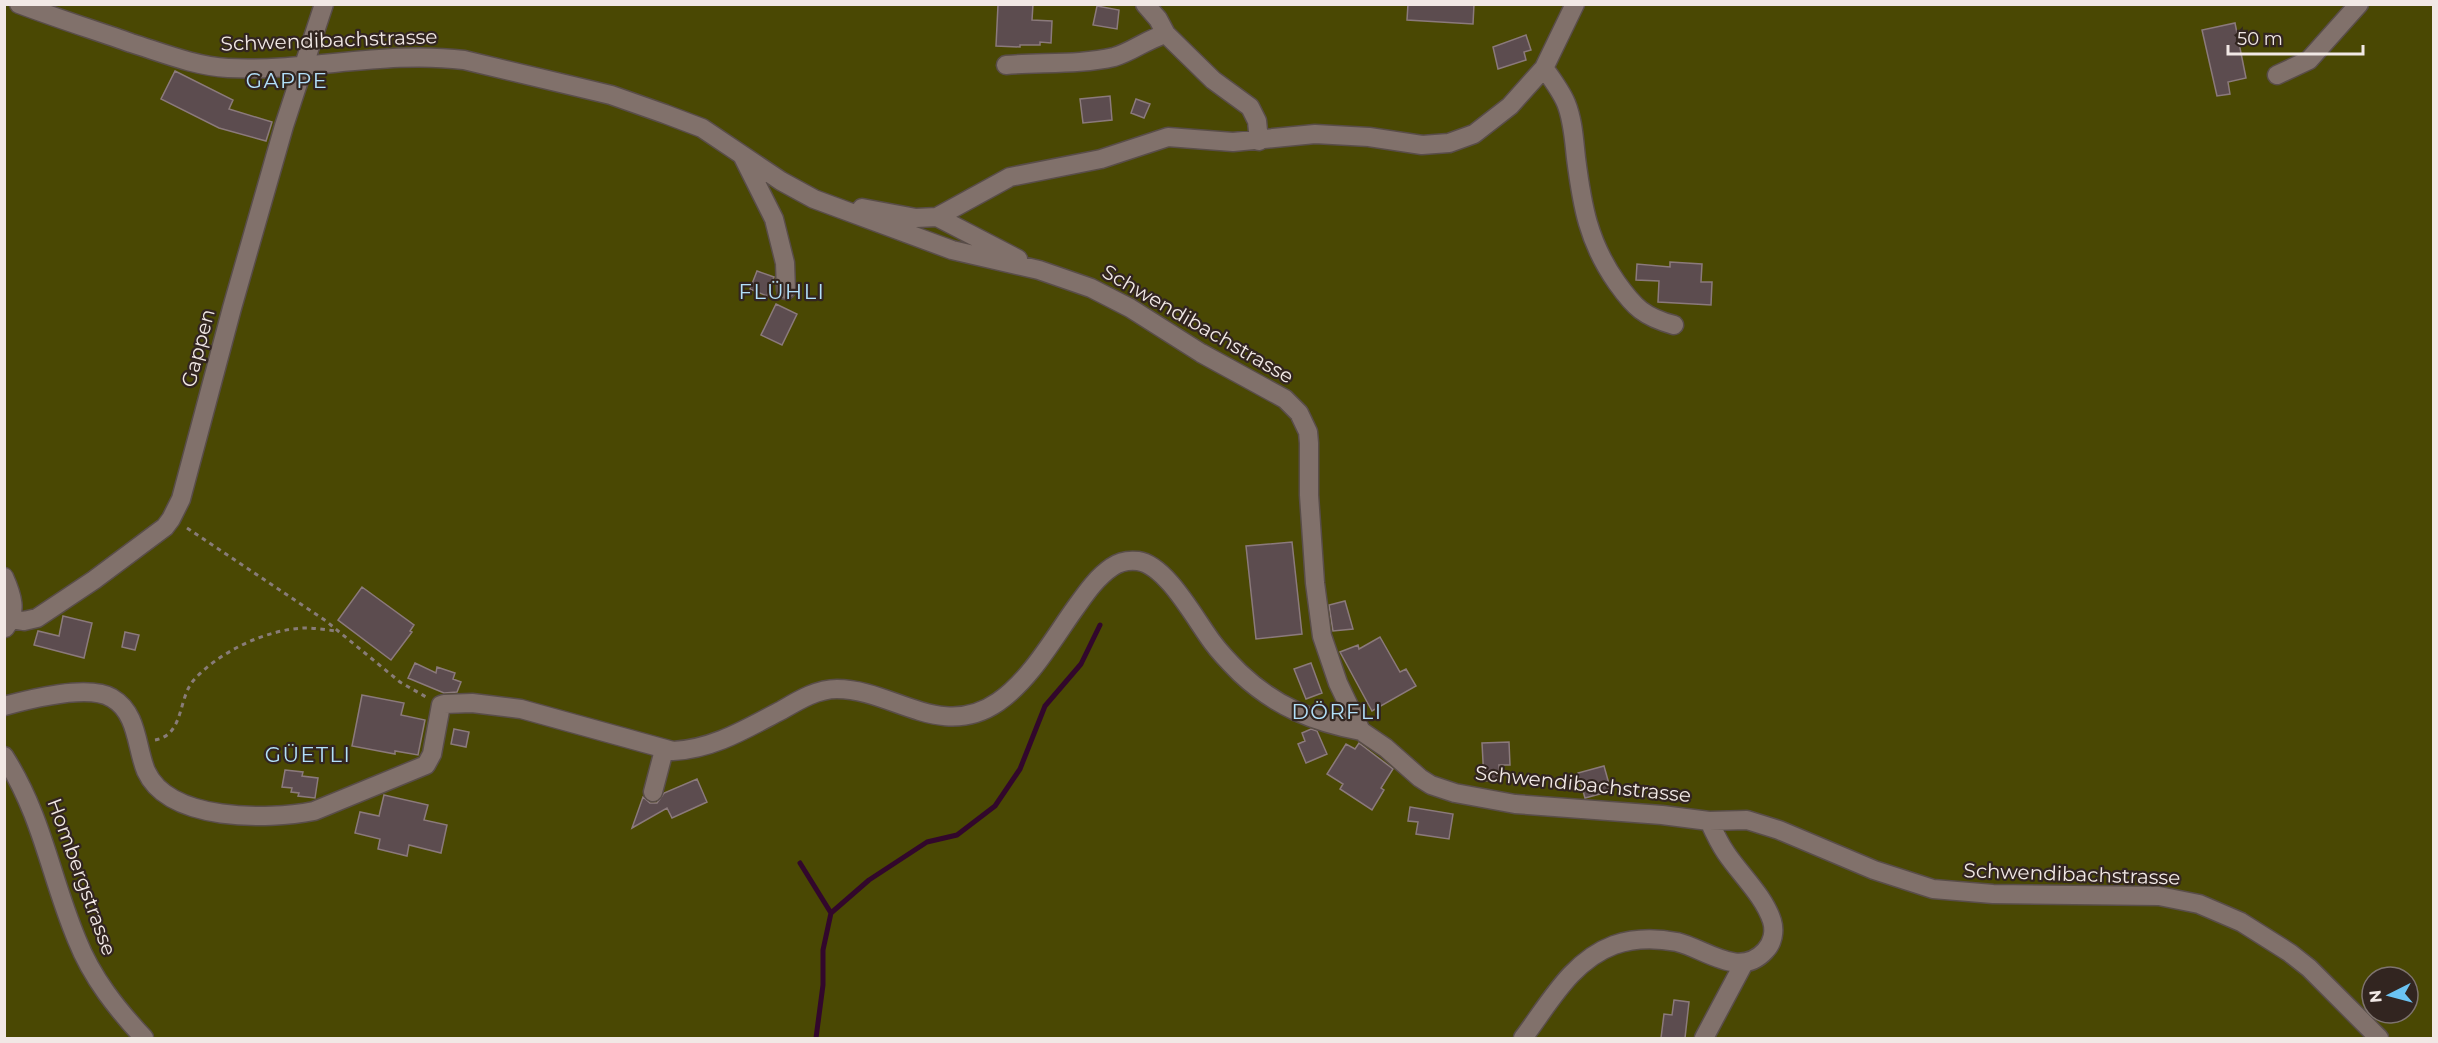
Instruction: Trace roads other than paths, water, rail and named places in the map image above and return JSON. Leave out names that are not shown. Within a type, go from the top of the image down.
[{"type":"street","name":"Schwendibachstrasse","points":[[19,4],[194,63],[226,68],[306,65],[405,57],[464,60],[611,95],[702,128],[799,192],[833,206],[952,250],[1039,270],[1077,282],[1120,302],[1201,353],[1286,399],[1299,412],[1308,432],[1310,526],[1322,636],[1338,683],[1361,731],[1386,748],[1420,778],[1444,790],[1515,804],[1662,814],[1709,821],[1738,819],[1761,823],[1874,870],[1933,889],[1993,894],[2159,896],[2199,904],[2241,922],[2289,953],[2309,968],[2379,1038]]},
{"type":"street","name":"Gappen","points":[[8,624],[30,620],[54,608],[157,534],[171,519],[181,499],[284,126],[306,65],[324,4]]},
{"type":"street","points":[[1145,4],[1158,19],[1166,34],[1213,80],[1250,107],[1257,121],[1259,141]]},
{"type":"street","points":[[833,206],[860,208],[916,218],[937,217],[1010,177],[1101,159],[1158,139],[1177,136],[1211,141],[1259,141],[1315,134],[1369,137],[1422,145],[1461,140],[1487,125],[1510,106],[1544,68],[1575,4]]},
{"type":"street","points":[[2277,75],[2309,60],[2359,4]]},
{"type":"street","points":[[1006,65],[1118,56],[1155,37],[1166,34]]},
{"type":"street","points":[[1544,68],[1562,96],[1569,113],[1584,208],[1594,245],[1610,273],[1642,313],[1674,325]]},
{"type":"street","points":[[742,155],[774,219],[785,263],[786,290]]},
{"type":"street","points":[[937,217],[1039,270]]},
{"type":"street","points":[[4,706],[55,696],[105,694],[113,698],[124,710],[138,739],[146,770],[151,779],[176,801],[207,810],[282,816],[314,811],[422,768],[432,754],[441,705],[472,703],[520,710],[664,750],[681,751],[707,746],[735,735],[808,696],[826,690],[837,689],[861,693],[934,715],[963,715],[982,710],[998,701],[1029,672],[1089,588],[1102,575],[1120,563],[1137,561],[1154,567],[1162,574],[1214,645],[1242,675],[1260,690],[1295,712],[1311,719],[1361,731]]},
{"type":"street","points":[[4,577],[13,598],[8,624]]},
{"type":"street","points":[[652,792],[664,750]]},
{"type":"street","name":"Hombergstrasse","points":[[4,756],[24,789],[35,813],[69,918],[88,963],[105,992],[144,1038]]},
{"type":"street","points":[[1524,1038],[1563,983],[1588,960],[1615,945],[1643,939],[1669,941],[1687,945],[1727,962],[1744,963],[1752,961],[1767,950],[1773,937],[1771,920],[1761,901],[1725,852],[1709,821]]},
{"type":"street","points":[[1704,1038],[1744,963]]},
{"type":"waterway","points":[[816,1038],[823,985],[823,950],[831,913],[869,880],[927,842],[957,835],[995,806],[1020,769],[1045,706],[1081,664],[1100,625]]},
{"type":"waterway","points":[[800,863],[831,913]]},
{"type":"district","name":"GAPPE","points":[[287,81]]},
{"type":"district","name":"FLÜHLI","points":[[782,292]]},
{"type":"district","name":"DÖRFLI","points":[[1337,712]]},
{"type":"district","name":"GÜETLI","points":[[308,755]]}]
